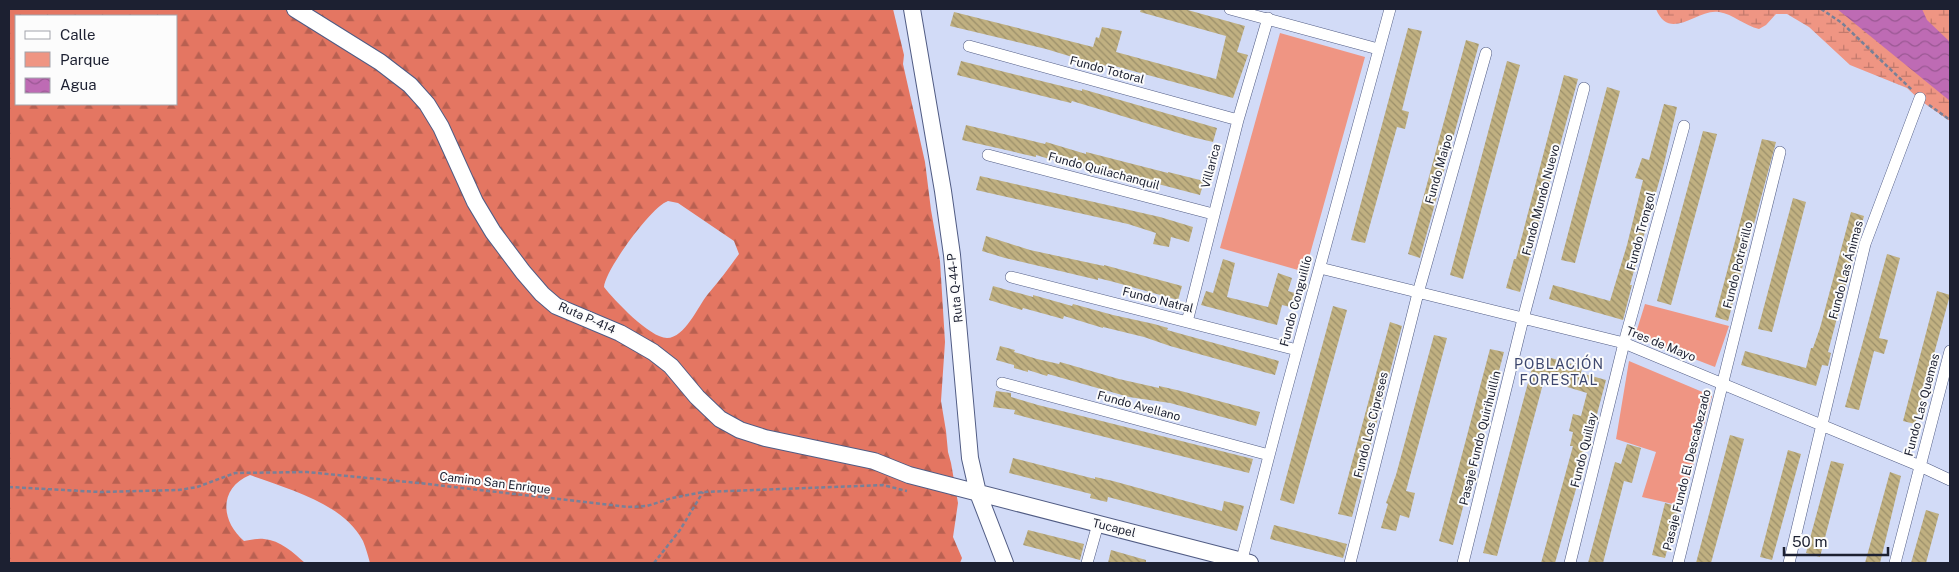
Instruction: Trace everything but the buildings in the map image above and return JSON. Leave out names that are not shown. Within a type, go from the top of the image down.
[{"type":"street","name":"Ruta P-414","points":[[294,9],[380,62],[410,85],[427,104],[440,127],[475,202],[493,232],[542,294],[556,306],[620,333],[653,352],[671,366],[697,397],[720,419],[740,430],[766,438],[874,460],[909,475],[978,493]]},
{"type":"street","name":"Ruta Q-44-P","points":[[912,9],[949,237],[970,458],[978,493],[1004,563]]},
{"type":"street","points":[[1230,9],[1378,49]]},
{"type":"street","name":"Fundo Conguillío","points":[[1244,563],[1269,455],[1390,9]]},
{"type":"street","name":"Villarica","points":[[1186,322],[1238,120],[1268,18]]},
{"type":"street","name":"Fundo Totoral","points":[[969,46],[1238,120]]},
{"type":"street","name":"Fundo Maipo","points":[[1418,293],[1486,53]]},
{"type":"street","name":"Fundo Mundo Nuevo","points":[[1523,319],[1584,88]]},
{"type":"street","name":"Fundo Las Ánimas","points":[[1789,563],[1820,425],[1865,244],[1920,98]]},
{"type":"street","name":"Fundo Trongol","points":[[1624,343],[1684,126]]},
{"type":"street","name":"Fundo Potrerillo","points":[[1722,384],[1780,152]]},
{"type":"street","name":"Fundo Quilachanquil","points":[[988,155],[1213,214]]},
{"type":"street","name":"Tres de Mayo","points":[[1320,268],[1624,343],[1950,480]]},
{"type":"street","name":"Fundo Natral","points":[[1011,278],[1297,350]]},
{"type":"street","name":"Fundo Los Cipreses","points":[[1350,563],[1418,293]]},
{"type":"street","name":"Pasaje Fundo Quirihuillín","points":[[1463,563],[1523,319]]},
{"type":"street","name":"Fundo Quillay","points":[[1570,563],[1624,343]]},
{"type":"street","name":"Fundo Las Quemas","points":[[1895,563],[1950,351]]},
{"type":"street","name":"Fundo Avellano","points":[[1002,383],[1269,455]]},
{"type":"street","name":"Pasaje Fundo El Descabezado","points":[[1678,563],[1722,384]]},
{"type":"street","name":"Tucapel","points":[[978,493],[1244,563]]},
{"type":"street","points":[[1087,563],[1098,524]]},
{"type":"path","points":[[1821,9],[1842,22],[1920,98],[1950,120]]},
{"type":"path","name":"Camino San Enrique","points":[[9,486],[100,492],[179,490],[197,487],[234,473],[306,472],[396,480],[628,507],[647,506],[672,498],[703,492],[883,484],[904,491],[914,491]]},
{"type":"path","points":[[654,563],[680,530],[703,492]]},
{"type":"green space","points":[[9,9],[893,9],[925,162],[940,261],[945,342],[941,401],[958,503],[953,537],[962,558],[960,563],[370,563],[363,541],[354,528],[328,507],[297,492],[250,475],[240,481],[228,496],[226,505],[230,524],[236,533],[244,541],[262,539],[276,542],[305,563],[9,563]],"holes":[[[668,201],[678,203],[734,241],[739,254],[680,333],[674,337],[667,338],[651,332],[642,325],[604,287],[606,279],[620,254],[651,214]]]},
{"type":"green space","points":[[1656,9],[1950,9],[1950,121],[1921,101],[1907,88],[1850,65],[1809,27],[1787,14],[1776,14],[1766,25],[1759,29],[1719,12],[1711,12],[1676,24],[1669,23],[1662,19]]},
{"type":"green space","points":[[1280,33],[1365,57],[1305,272],[1220,248]]},
{"type":"green space","points":[[1645,304],[1729,326],[1715,367],[1635,336]]},
{"type":"green space","points":[[1629,361],[1712,396],[1682,506],[1642,497],[1656,452],[1616,439]]},
{"type":"water","points":[[1837,9],[1922,9],[1927,20],[1950,42],[1950,101]]},
{"type":"district","name":"POBLACIÓN FORESTAL","points":[[1559,372]]}]
